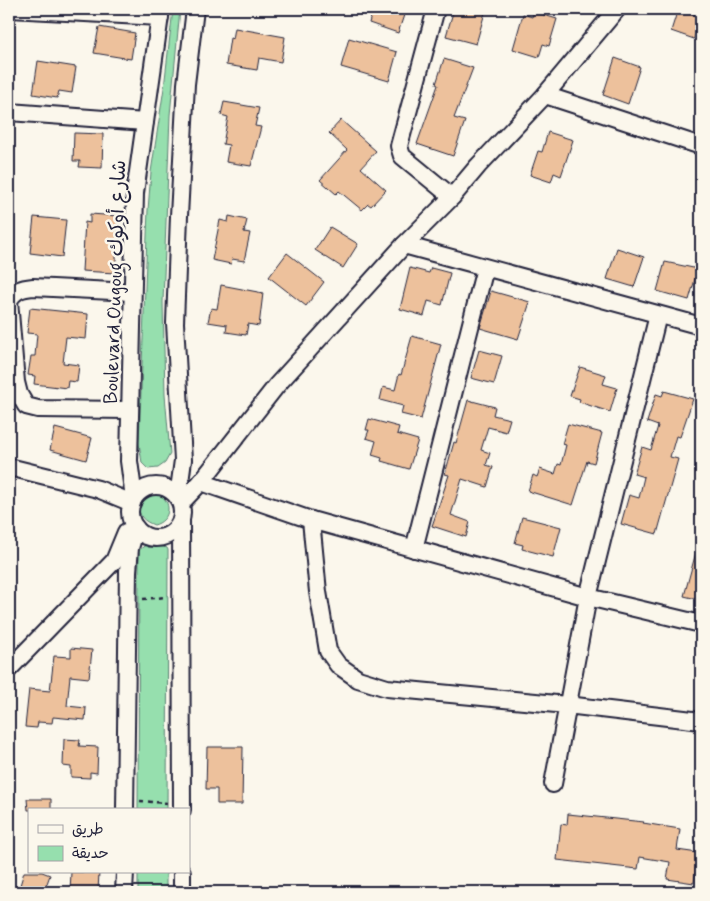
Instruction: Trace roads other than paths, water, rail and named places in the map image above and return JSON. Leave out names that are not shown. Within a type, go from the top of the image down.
[{"type":"street","points":[[10,9],[160,13]]},
{"type":"street","points":[[182,808],[182,512],[179,500],[183,460],[175,323],[186,84],[195,9]]},
{"type":"street","points":[[436,9],[399,146],[402,156],[452,197]]},
{"type":"street","points":[[179,500],[201,482],[278,385],[404,245],[452,197],[478,166],[545,95],[617,9]]},
{"type":"street","name":"Boulevard Ougoug شارع أوكوك","points":[[132,805],[128,571],[133,512],[129,461],[135,193],[160,13]]},
{"type":"street","points":[[545,95],[701,146]]},
{"type":"street","points":[[9,112],[145,122]]},
{"type":"street","points":[[404,245],[701,326]]},
{"type":"street","points":[[414,549],[485,268]]},
{"type":"street","points":[[130,410],[38,408],[26,406],[19,394],[16,382],[9,301],[12,295],[19,290],[33,286],[132,292]]},
{"type":"street","points":[[553,784],[588,597],[658,315]]},
{"type":"street","points":[[9,467],[98,489],[133,512],[147,536],[160,537],[173,532],[181,520]]},
{"type":"street","points":[[201,482],[311,520],[588,597],[701,624]]},
{"type":"street","points":[[9,669],[114,561],[144,489],[156,486],[168,489],[179,500]]},
{"type":"street","points":[[311,520],[318,592],[328,651],[338,666],[358,679],[387,688],[568,705],[701,721]]},
{"type":"street","points":[[124,892],[125,874]]},
{"type":"street","points":[[182,874],[182,892]]}]
